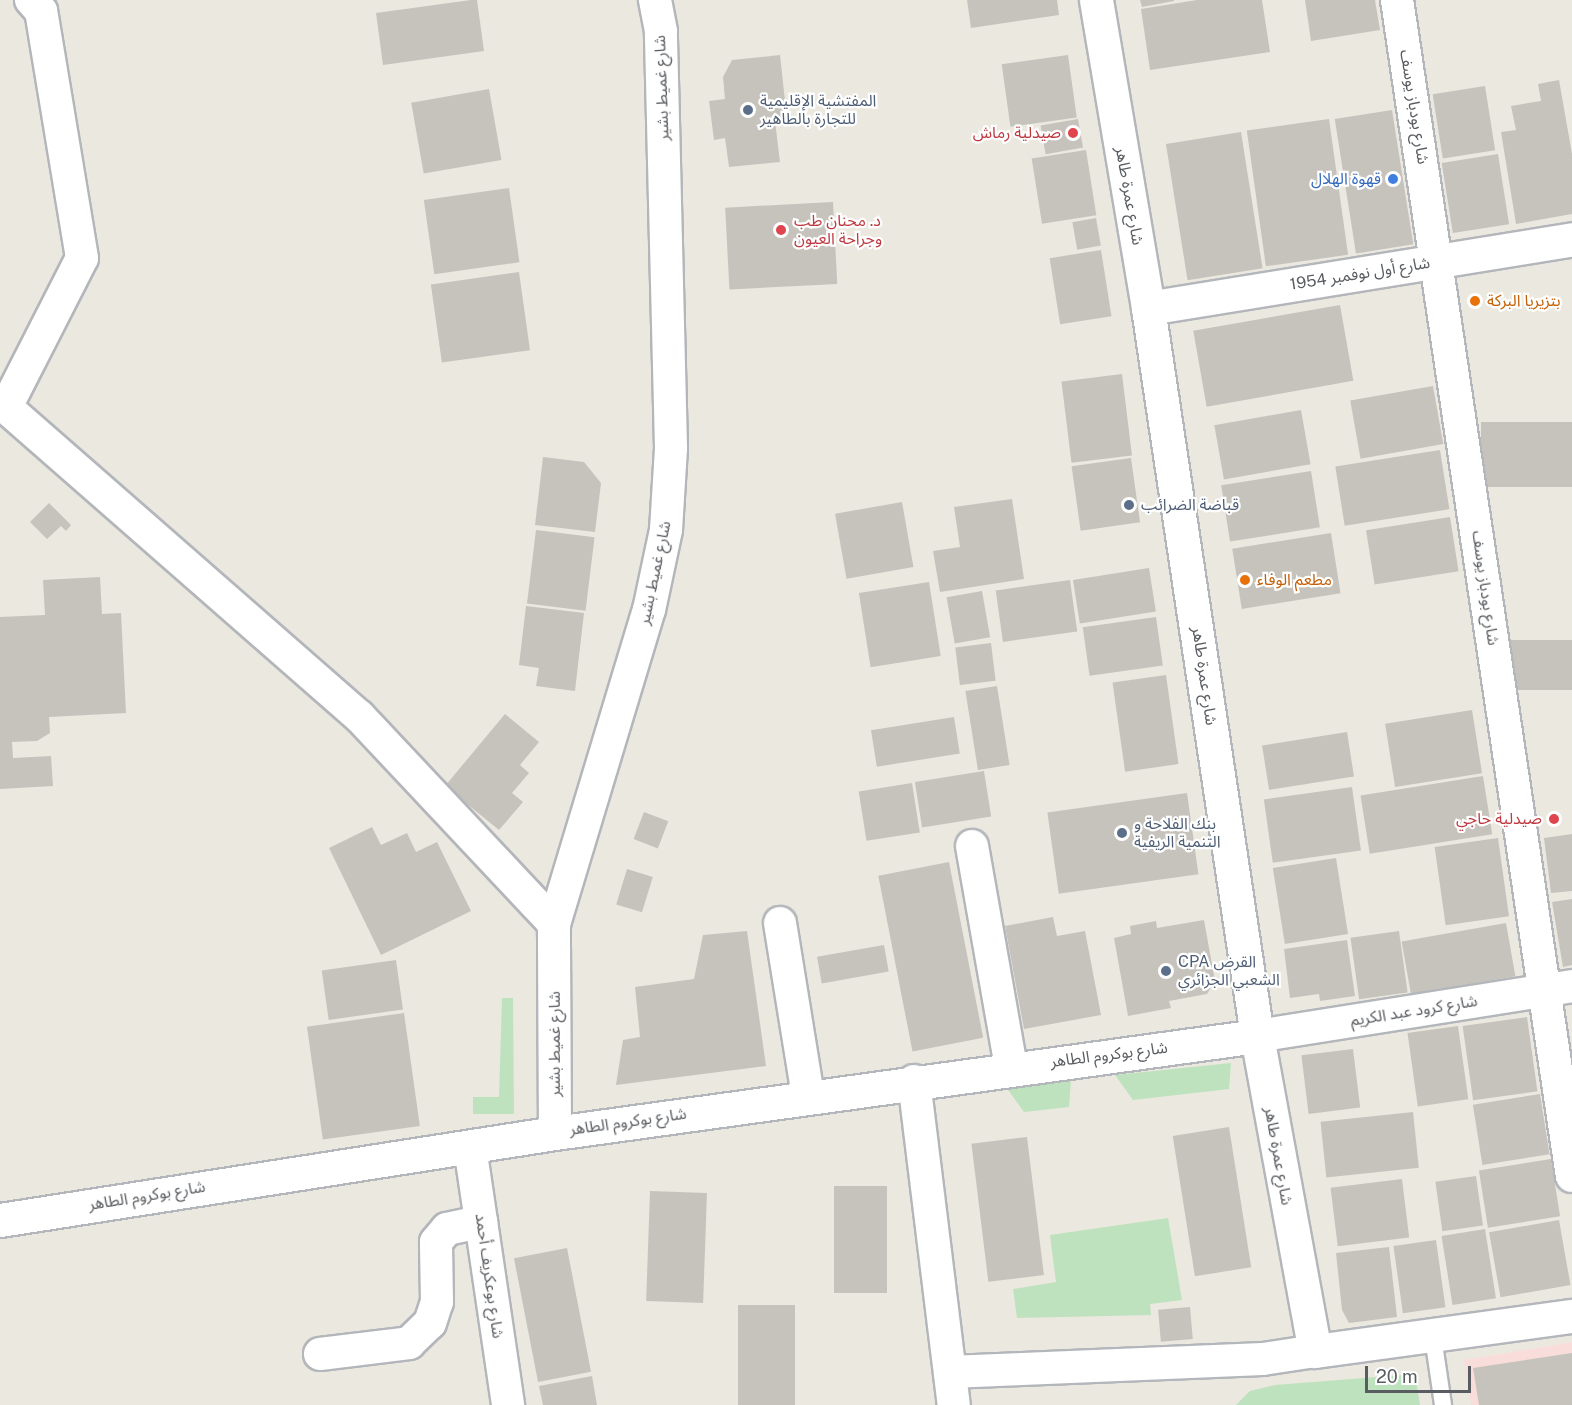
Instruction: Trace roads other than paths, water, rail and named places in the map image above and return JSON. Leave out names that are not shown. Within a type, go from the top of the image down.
[{"type":"main road","name":"شارع عمرة طاهر","points":[[1096,0],[1148,308],[1257,1036],[1315,1351]]},
{"type":"main road","name":"شارع أول نوفمبر 1954","points":[[1148,308],[1572,239]]},
{"type":"main road","name":"شارع بوكروم الطاهر","points":[[0,1220],[555,1133],[914,1081],[1257,1036]]},
{"type":"main road","points":[[1315,1351],[1433,1337],[1572,1316]]},
{"type":"street","points":[[30,0],[41,11],[82,258],[3,405],[359,716],[554,924]]},
{"type":"street","name":"شارع غميط بشير","points":[[555,1133],[554,924],[649,610],[666,530],[671,448],[661,31],[655,0]]},
{"type":"street","name":"شارع بودباز يوسف","points":[[1397,0],[1558,988],[1572,1176]]},
{"type":"street","points":[[972,846],[1011,1068]]},
{"type":"street","points":[[780,922],[808,1096]]},
{"type":"street","name":"شارع كرود عبد الكريم","points":[[1257,1036],[1558,988]]},
{"type":"street","points":[[914,1081],[954,1405]]},
{"type":"street","name":"شارع بوعكريف أحمد","points":[[470,1147],[508,1405]]},
{"type":"street","points":[[320,1354],[409,1343],[430,1323],[436,1302],[436,1242],[447,1229],[481,1222]]},
{"type":"street","points":[[951,1372],[1263,1359],[1315,1351]]},
{"type":"lane","points":[[1433,1337],[1443,1405]]},
{"type":"place","name":"المفتشية الإقليمية للتجارة بالطاهير","points":[[748,110]]},
{"type":"place","name":"صيدلية رماش","points":[[1073,133]]},
{"type":"place","name":"قهوة الهلال","points":[[1393,179]]},
{"type":"place","name":"د. محنان طب وجراحة العيون","points":[[781,230]]},
{"type":"place","name":"بتزيريا البركة","points":[[1475,301]]},
{"type":"place","name":"قباضة الضرائب","points":[[1129,505]]},
{"type":"place","name":"مطعم الوفاء","points":[[1245,580]]},
{"type":"place","name":"صيدلية حاجي","points":[[1554,819]]},
{"type":"place","name":"بنك الفلاحة و التنمية الريفية","points":[[1122,833]]},
{"type":"place","name":"CPA القرض الشعبي الجزائري","points":[[1166,971]]}]
